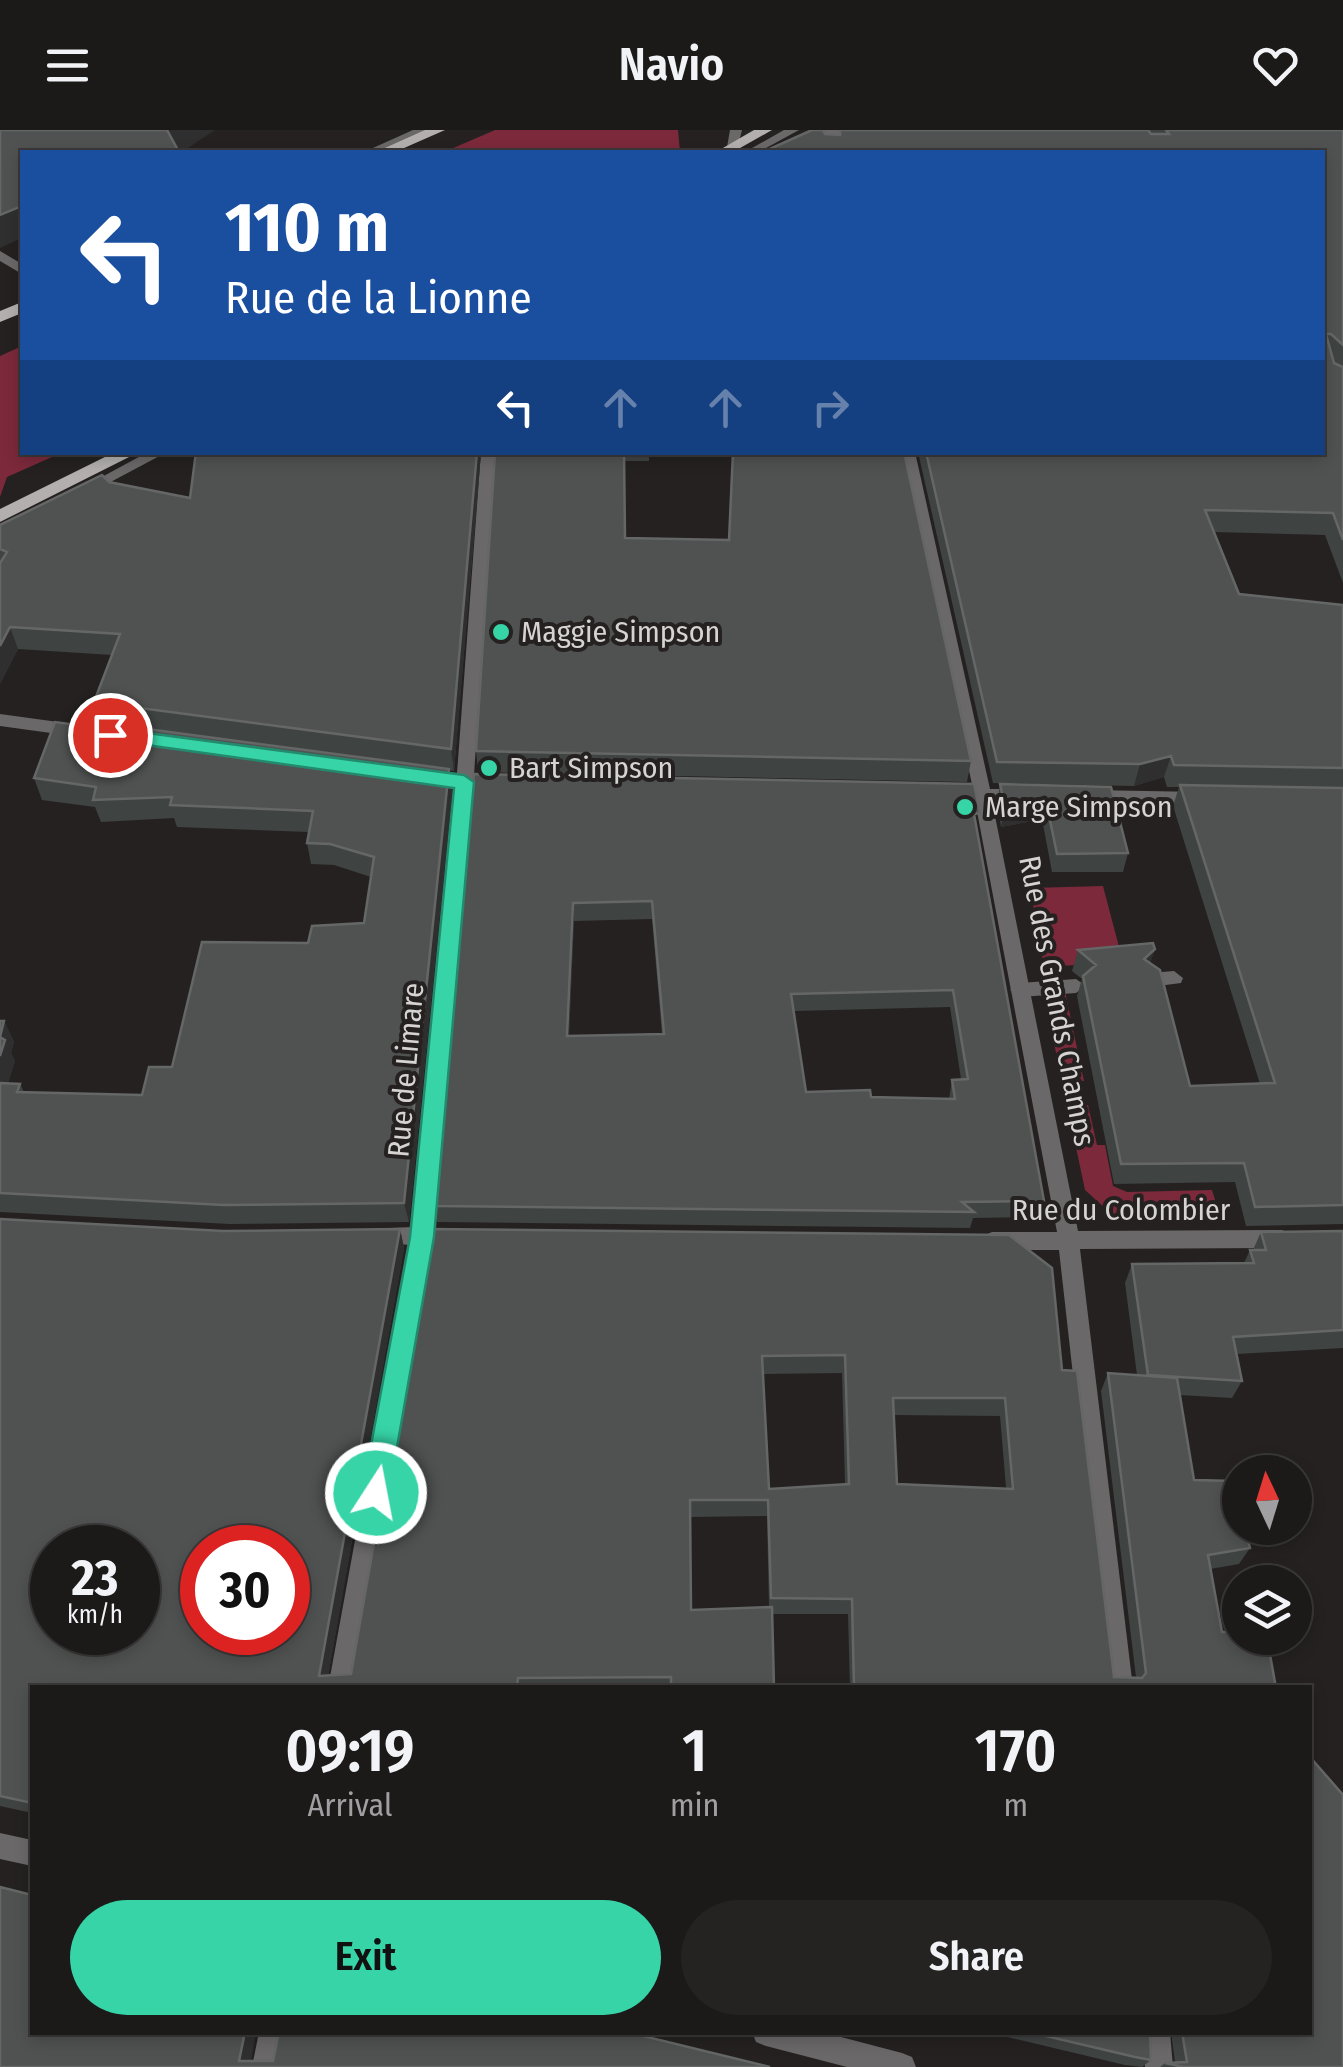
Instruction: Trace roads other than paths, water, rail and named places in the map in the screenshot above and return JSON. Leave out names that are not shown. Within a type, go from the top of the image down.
[{"type":"main road","points":[[388,150],[438,130]]},
{"type":"main road","points":[[728,150],[765,130]]},
{"type":"main road","points":[[0,516],[124,455]]},
{"type":"street","points":[[375,150],[423,130]]},
{"type":"street","points":[[728,150],[736,130]]},
{"type":"street","points":[[754,150],[794,130]]},
{"type":"street","points":[[825,136],[871,130]]},
{"type":"street","points":[[0,531],[154,455]]},
{"type":"street","name":"Rue de Limare","points":[[341,1685],[422,1237],[464,782],[488,455]]},
{"type":"street","name":"Rue des Grands Champs","points":[[909,455],[983,795],[1070,1241],[1121,1685]]},
{"type":"street","points":[[0,720],[96,733]]},
{"type":"street","points":[[403,774],[524,784]]},
{"type":"street","points":[[922,794],[1038,796]]},
{"type":"street","points":[[1077,796],[1212,798]]},
{"type":"street","points":[[1150,980],[1174,978]]},
{"type":"street","points":[[1020,990],[1076,986]]},
{"type":"street","points":[[356,1235],[482,1237]]},
{"type":"street","name":"Rue du Colombier","points":[[976,1240],[1305,1238]]},
{"type":"street","points":[[0,1846],[30,1853]]},
{"type":"street","points":[[266,2067],[272,2035]]},
{"type":"street","points":[[778,2035],[902,2067]]},
{"type":"street","points":[[1156,2035],[1160,2067]]},
{"type":"place","name":"Maggie Simpson","points":[[501,632]]},
{"type":"place","name":"Bart Simpson","points":[[489,768]]},
{"type":"place","name":"Marge Simpson","points":[[965,807]]}]
